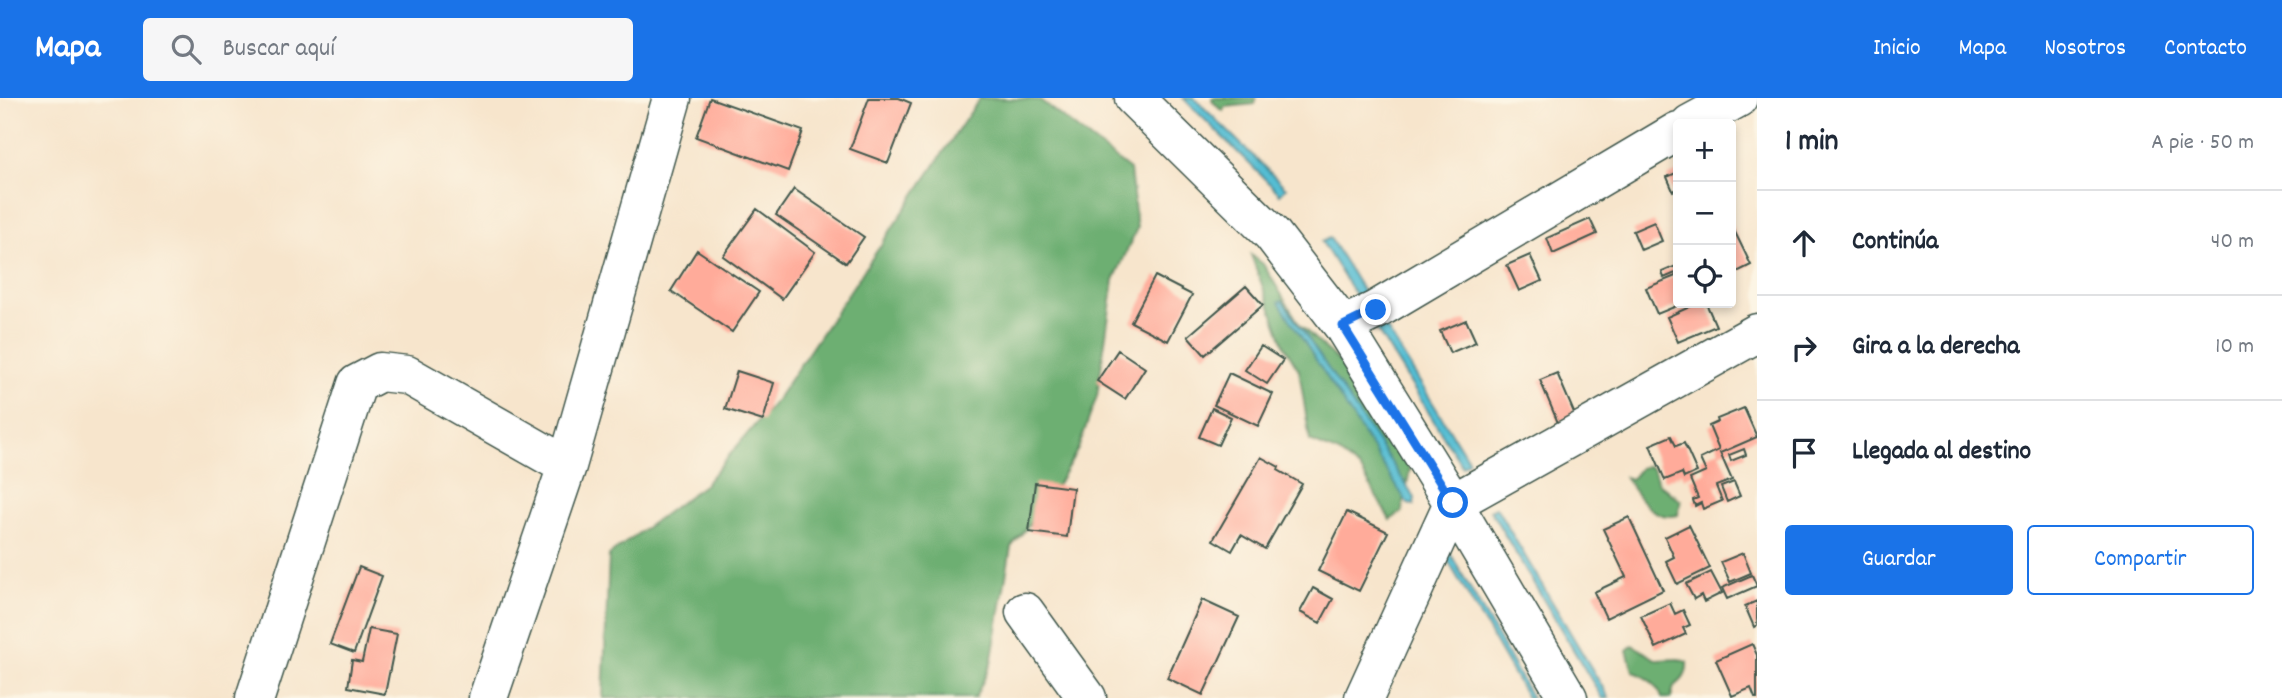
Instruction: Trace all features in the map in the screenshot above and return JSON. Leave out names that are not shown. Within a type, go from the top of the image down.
[{"type":"street","points":[[488,698],[567,466],[672,98]]},
{"type":"street","points":[[1134,98],[1272,234],[1343,326],[1453,503],[1568,698]]},
{"type":"street","points":[[1699,119],[1738,98]]},
{"type":"street","points":[[1343,326],[1376,310],[1673,134]]},
{"type":"street","points":[[1364,698],[1453,503],[1757,333]]},
{"type":"street","points":[[255,698],[357,384],[380,372],[407,375],[567,466]]},
{"type":"street","points":[[1025,612],[1087,698]]},
{"type":"green space","points":[[980,98],[1040,100],[1130,170],[1137,228],[1114,280],[1097,396],[1078,449],[1048,501],[1011,547],[991,664],[975,698],[603,698],[609,555],[705,484],[777,399]]},
{"type":"green space","points":[[1212,98],[1256,98],[1255,104],[1225,107],[1223,111]]},
{"type":"green space","points":[[1251,255],[1263,264],[1300,325],[1366,387],[1410,469],[1402,512],[1390,520],[1361,470],[1339,453],[1310,441],[1299,370],[1285,347]]},
{"type":"green space","points":[[1647,466],[1653,469],[1658,483],[1681,501],[1678,515],[1669,516],[1653,511],[1640,499],[1625,477],[1631,479],[1640,468]]},
{"type":"green space","points":[[1633,645],[1657,660],[1679,659],[1687,662],[1686,673],[1674,686],[1671,698],[1662,698],[1651,682],[1633,671],[1627,650]]},
{"type":"water","points":[[1183,98],[1194,98],[1286,188],[1280,194]]},
{"type":"water","points":[[1330,238],[1469,461],[1462,466],[1322,242]]},
{"type":"water","points":[[1283,301],[1415,498],[1414,505],[1408,504],[1279,302]]},
{"type":"water","points":[[1496,507],[1609,698],[1602,698],[1490,510]]},
{"type":"water","points":[[1449,551],[1532,698],[1527,698],[1448,561],[1444,559]]},
{"type":"building","points":[[710,98],[803,131],[788,171],[696,137]]},
{"type":"building","points":[[869,98],[899,98],[911,103],[888,163],[850,149]]},
{"type":"building","points":[[1673,174],[1673,191],[1667,177]]},
{"type":"building","points":[[794,189],[864,237],[846,263],[776,215]]},
{"type":"building","points":[[757,209],[815,252],[782,299],[723,256]]},
{"type":"building","points":[[1590,219],[1597,234],[1553,254],[1547,238]]},
{"type":"building","points":[[1654,222],[1662,241],[1641,250],[1633,231]]},
{"type":"building","points":[[1736,234],[1751,265],[1736,272]]},
{"type":"building","points":[[697,250],[759,292],[732,332],[671,291]]},
{"type":"building","points":[[1530,255],[1542,281],[1519,291],[1507,265]]},
{"type":"building","points":[[1673,267],[1673,274],[1664,278],[1662,272]]},
{"type":"building","points":[[1155,276],[1192,295],[1168,341],[1131,322]]},
{"type":"building","points":[[1673,277],[1673,307],[1657,314],[1646,288]]},
{"type":"building","points":[[1246,286],[1263,305],[1205,355],[1188,336]]},
{"type":"building","points":[[1687,308],[1708,308],[1716,326],[1678,342],[1667,317]]},
{"type":"building","points":[[1466,320],[1476,342],[1450,353],[1440,331]]},
{"type":"building","points":[[1261,346],[1283,360],[1267,384],[1245,370]]},
{"type":"building","points":[[1118,350],[1145,368],[1125,399],[1097,381]]},
{"type":"building","points":[[737,371],[774,383],[763,421],[725,409]]},
{"type":"building","points":[[1229,373],[1273,394],[1258,426],[1214,405]]},
{"type":"building","points":[[1557,373],[1575,415],[1558,423],[1540,380]]},
{"type":"building","points":[[1212,408],[1231,417],[1218,445],[1199,437]]},
{"type":"building","points":[[1744,408],[1757,437],[1720,453],[1732,480],[1716,486],[1722,501],[1703,509],[1701,503],[1695,506],[1693,500],[1698,498],[1690,479],[1706,472],[1700,459],[1719,450],[1709,426],[1718,422],[1717,419]]},
{"type":"building","points":[[1671,436],[1676,446],[1684,443],[1697,472],[1684,478],[1682,473],[1665,480],[1650,445]]},
{"type":"building","points":[[1744,449],[1746,455],[1731,461],[1729,455]]},
{"type":"building","points":[[1261,457],[1302,484],[1265,549],[1241,535],[1232,551],[1213,540]]},
{"type":"building","points":[[1734,482],[1740,496],[1727,502],[1721,487]]},
{"type":"building","points":[[1035,483],[1073,488],[1067,537],[1029,532]]},
{"type":"building","points":[[1347,512],[1388,532],[1359,591],[1318,571]]},
{"type":"building","points":[[1629,517],[1663,590],[1606,618],[1594,592],[1626,577],[1603,529]]},
{"type":"building","points":[[1689,525],[1710,568],[1677,584],[1666,561],[1674,557],[1665,537]]},
{"type":"building","points":[[1743,553],[1751,573],[1730,582],[1721,562]]},
{"type":"building","points":[[359,567],[382,576],[354,653],[330,644]]},
{"type":"building","points":[[1711,572],[1722,593],[1704,602],[1701,595],[1694,599],[1686,584]]},
{"type":"building","points":[[1752,575],[1757,586],[1727,599],[1722,588]]},
{"type":"building","points":[[1313,588],[1333,599],[1320,623],[1300,612]]},
{"type":"building","points":[[1202,600],[1239,617],[1203,695],[1167,678]]},
{"type":"building","points":[[1757,601],[1757,625],[1754,627],[1745,606]]},
{"type":"building","points":[[1670,603],[1675,614],[1683,610],[1690,625],[1683,628],[1686,634],[1656,648],[1641,616]]},
{"type":"building","points":[[369,629],[397,634],[385,694],[348,687],[352,660],[362,662]]},
{"type":"building","points":[[1752,644],[1757,655],[1757,698],[1751,688],[1732,696],[1716,660]]},
{"type":"route","points":[[1376,310],[1343,326],[1453,503]]}]
